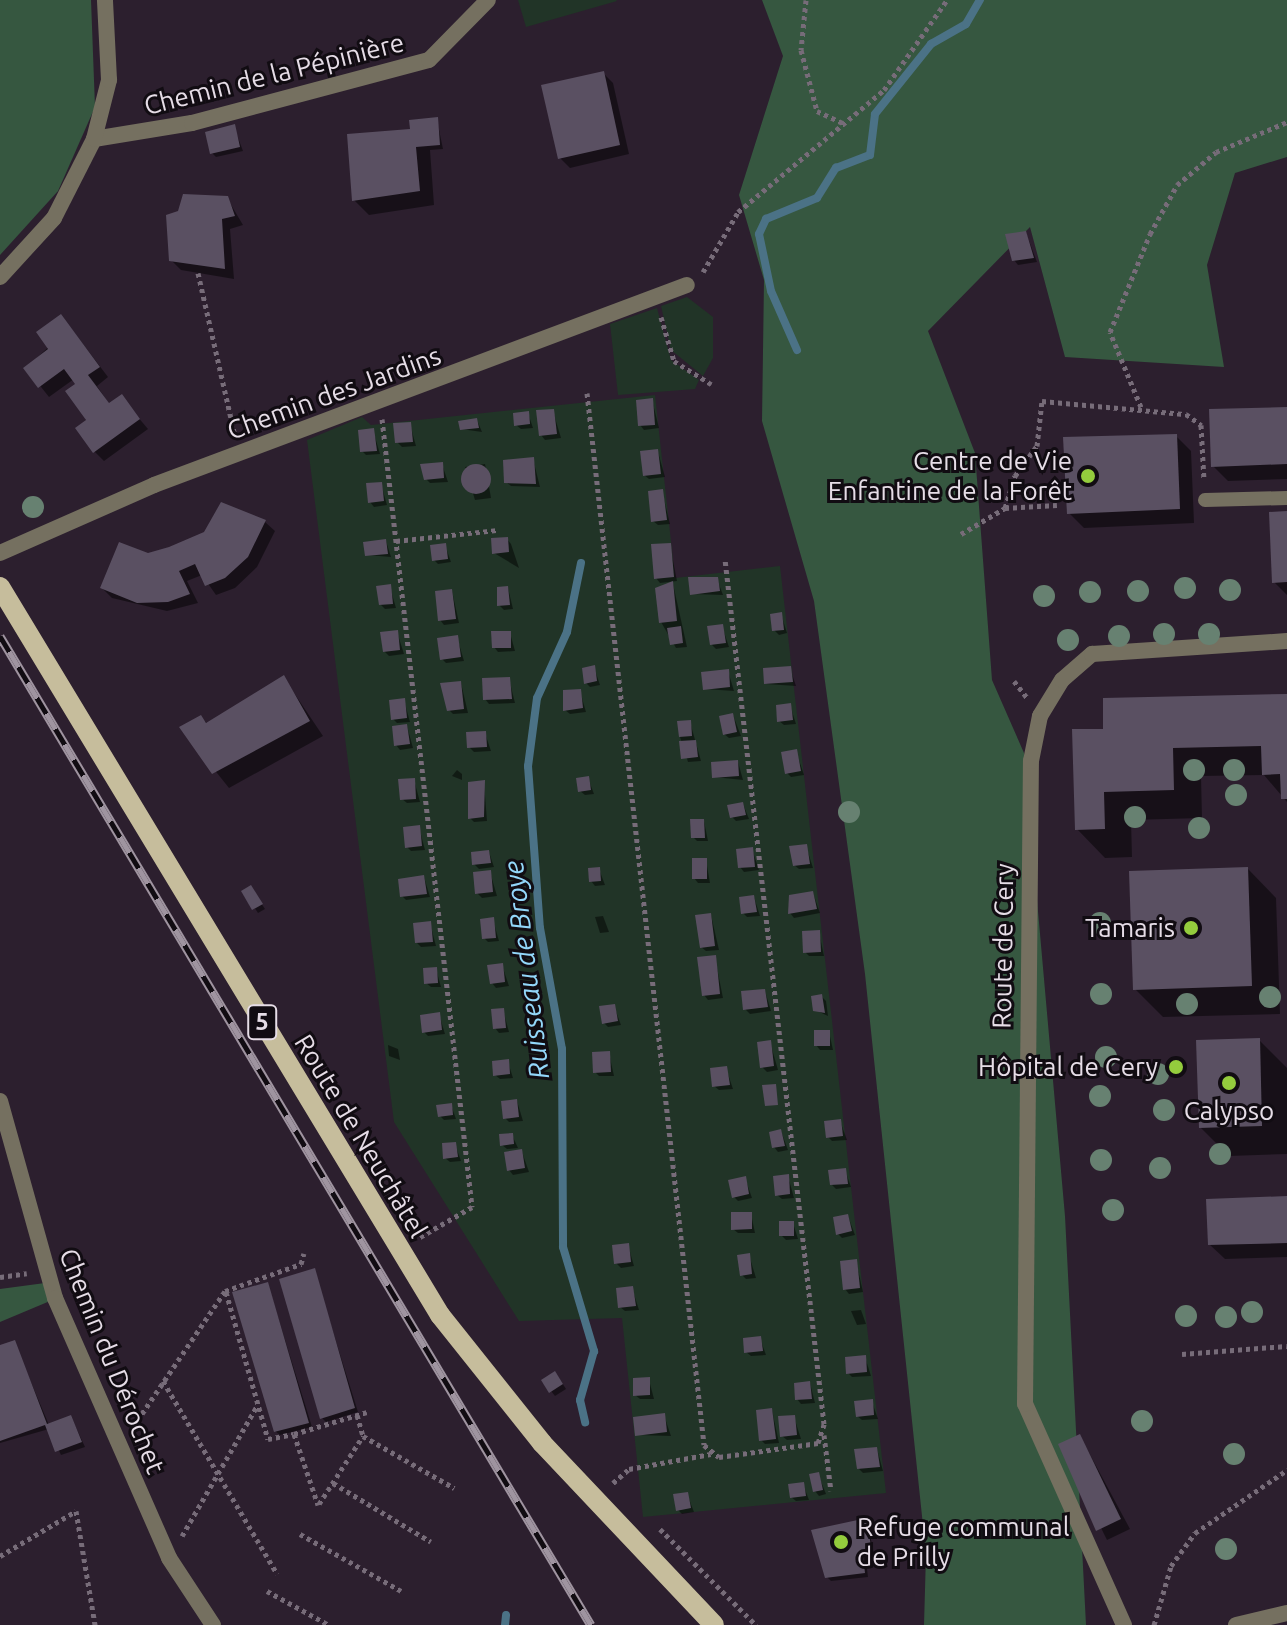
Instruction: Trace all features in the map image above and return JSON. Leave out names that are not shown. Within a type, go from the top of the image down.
[{"type":"main road","name":"Route de Neuchâtel","points":[[0,587],[440,1315],[542,1443],[714,1625]]},
{"type":"street","points":[[0,277],[54,218],[94,139],[109,80],[105,0]]},
{"type":"street","name":"Chemin de la Pépinière","points":[[94,139],[192,123],[429,60],[488,0]]},
{"type":"street","name":"Chemin des Jardins","points":[[0,553],[238,453],[687,285]]},
{"type":"street","name":"Route de Cery","points":[[1124,1625],[1025,1404],[1020,1335],[1031,761],[1040,716],[1062,680],[1092,654],[1287,641]]},
{"type":"street","name":"Chemin du Dérochet","points":[[0,1101],[55,1298],[169,1558],[213,1625]]},
{"type":"street","points":[[1236,1625],[1287,1613]]},
{"type":"lane","points":[[1205,500],[1287,498]]},
{"type":"path","points":[[806,0],[801,50],[817,111],[843,123]]},
{"type":"path","points":[[687,285],[714,263],[738,212],[884,90],[947,0]]},
{"type":"path","points":[[1141,407],[1110,332],[1150,234],[1177,185],[1216,152],[1287,122]]},
{"type":"path","points":[[198,273],[238,453]]},
{"type":"path","points":[[658,296],[674,361],[711,384]]},
{"type":"path","points":[[587,393],[704,1445],[712,1454]]},
{"type":"path","points":[[380,401],[472,1207],[416,1240]]},
{"type":"path","points":[[1005,508],[1015,476],[1037,446],[1042,401],[1141,407],[1186,414],[1201,425],[1205,500]]},
{"type":"path","points":[[961,534],[1005,508],[1057,505]]},
{"type":"path","points":[[396,541],[498,530]]},
{"type":"path","points":[[725,559],[831,1491]]},
{"type":"path","points":[[119,1448],[225,1291],[301,1264],[304,1253]]},
{"type":"path","points":[[225,1291],[268,1439],[367,1412]]},
{"type":"path","points":[[1182,1354],[1287,1346]]},
{"type":"path","points":[[163,1381],[277,1574]]},
{"type":"path","points":[[169,1558],[258,1405]]},
{"type":"path","points":[[357,1415],[363,1436],[454,1488]]},
{"type":"path","points":[[294,1434],[318,1505],[363,1436]]},
{"type":"path","points":[[613,1483],[629,1469],[712,1454],[818,1443],[824,1434]]},
{"type":"path","points":[[1154,1625],[1171,1566],[1195,1533],[1287,1470]]},
{"type":"path","points":[[603,1472],[624,1493]]},
{"type":"path","points":[[333,1483],[431,1542]]},
{"type":"path","points":[[0,1556],[76,1511],[95,1625]]},
{"type":"path","points":[[657,1526],[756,1625]]},
{"type":"path","points":[[300,1534],[401,1591]]},
{"type":"path","points":[[267,1591],[329,1625]]},
{"type":"green space","points":[[0,0],[91,0],[95,107],[58,191],[0,255]]},
{"type":"green space","points":[[518,0],[616,0],[617,1],[526,27]]},
{"type":"green space","points":[[762,0],[1287,0],[1287,157],[1235,173],[1207,265],[1224,367],[1065,357],[1030,227],[928,331],[975,453],[992,680],[1024,753],[1065,1216],[1086,1625],[924,1625],[926,1554],[865,974],[814,601],[762,421],[764,280],[739,195],[783,56]]},
{"type":"green space","points":[[687,297],[713,317],[713,358],[703,376],[671,350],[661,306]]},
{"type":"green space","points":[[657,308],[671,360],[699,380],[695,389],[618,395],[610,324]]},
{"type":"green space","points":[[655,395],[675,578],[780,566],[886,1493],[643,1517],[622,1318],[519,1321],[394,1122],[307,440],[362,417],[371,425]]},
{"type":"green space","points":[[45,1283],[50,1301],[0,1322],[0,1289]]},
{"type":"building","points":[[604,71],[620,145],[558,159],[541,85]]},
{"type":"building","points":[[438,117],[440,145],[416,147],[420,191],[352,201],[347,134],[410,129],[409,120]]},
{"type":"building","points":[[235,124],[240,147],[210,154],[205,132]]},
{"type":"building","points":[[183,194],[228,196],[235,216],[222,219],[225,269],[169,261],[166,215],[178,211]]},
{"type":"building","points":[[1026,231],[1034,258],[1012,261],[1005,234]]},
{"type":"building","points":[[61,314],[100,367],[88,375],[109,403],[122,394],[140,419],[93,453],[75,428],[86,420],[65,391],[75,384],[64,369],[38,388],[23,368],[48,349],[36,332]]},
{"type":"building","points":[[653,398],[655,425],[638,426],[636,400]]},
{"type":"building","points":[[1287,407],[1287,464],[1211,467],[1209,409]]},
{"type":"building","points":[[554,409],[557,434],[539,436],[536,410]]},
{"type":"building","points":[[529,411],[530,424],[514,426],[513,413]]},
{"type":"building","points":[[477,418],[479,428],[460,430],[458,421]]},
{"type":"building","points":[[411,422],[413,442],[395,443],[393,423]]},
{"type":"building","points":[[374,428],[377,451],[360,452],[358,430]]},
{"type":"building","points":[[1177,434],[1180,509],[1067,514],[1063,437]]},
{"type":"building","points":[[658,449],[661,474],[643,476],[640,451]]},
{"type":"building","points":[[534,457],[536,484],[504,483],[503,460]]},
{"type":"building","points":[[443,462],[444,478],[424,480],[420,464]]},
{"type":"building","points":[[476,464],[486,469],[491,479],[486,489],[476,494],[466,489],[461,479],[466,469]]},
{"type":"building","points":[[382,482],[384,501],[368,503],[366,483]]},
{"type":"building","points":[[663,489],[667,520],[651,522],[648,491]]},
{"type":"building","points":[[221,502],[266,520],[248,557],[225,578],[205,586],[195,564],[179,571],[190,594],[168,602],[137,603],[100,588],[119,542],[148,553],[169,547],[204,532]]},
{"type":"building","points":[[1287,511],[1287,582],[1272,583],[1269,512]]},
{"type":"building","points":[[508,537],[509,552],[492,554],[491,538]]},
{"type":"building","points":[[386,539],[388,554],[365,556],[363,542]]},
{"type":"building","points":[[446,543],[448,559],[432,561],[430,545]]},
{"type":"building","points":[[671,543],[674,577],[654,579],[651,544]]},
{"type":"building","points":[[688,577],[718,577],[720,591],[690,595]]},
{"type":"building","points":[[673,581],[677,621],[659,623],[655,588]]},
{"type":"building","points":[[391,584],[393,604],[379,605],[376,586]]},
{"type":"building","points":[[508,586],[510,605],[497,606],[497,587]]},
{"type":"building","points":[[452,589],[456,619],[438,621],[435,591]]},
{"type":"building","points":[[782,612],[784,630],[772,631],[770,614]]},
{"type":"building","points":[[723,624],[726,643],[710,645],[707,626]]},
{"type":"building","points":[[681,626],[683,643],[670,645],[667,628]]},
{"type":"building","points":[[398,630],[400,650],[383,652],[380,632]]},
{"type":"building","points":[[491,631],[511,631],[511,648],[492,648]]},
{"type":"building","points":[[458,635],[461,657],[440,660],[437,638]]},
{"type":"building","points":[[595,665],[597,681],[584,684],[582,668]]},
{"type":"building","points":[[791,666],[793,682],[764,684],[763,668]]},
{"type":"building","points":[[729,669],[730,687],[703,690],[701,672]]},
{"type":"building","points":[[284,675],[310,721],[212,774],[179,727],[201,715],[206,723]]},
{"type":"building","points":[[510,677],[512,699],[483,700],[482,678]]},
{"type":"building","points":[[461,681],[464,709],[447,711],[440,683]]},
{"type":"building","points":[[581,689],[583,708],[563,711],[563,690]]},
{"type":"building","points":[[1287,694],[1287,799],[1281,799],[1280,774],[1262,775],[1261,746],[1173,748],[1174,790],[1104,792],[1105,829],[1075,830],[1072,729],[1103,729],[1103,698]]},
{"type":"building","points":[[405,698],[407,718],[391,720],[389,700]]},
{"type":"building","points":[[791,703],[793,720],[777,722],[776,705]]},
{"type":"building","points":[[733,713],[737,732],[723,735],[719,716]]},
{"type":"building","points":[[691,720],[692,736],[679,737],[677,721]]},
{"type":"building","points":[[407,724],[410,744],[394,746],[392,726]]},
{"type":"building","points":[[486,731],[487,747],[467,748],[466,732]]},
{"type":"building","points":[[696,740],[698,757],[681,759],[679,741]]},
{"type":"building","points":[[797,749],[801,771],[785,774],[781,752]]},
{"type":"building","points":[[738,760],[739,776],[712,778],[711,762]]},
{"type":"building","points":[[589,776],[591,790],[578,792],[576,778]]},
{"type":"building","points":[[415,778],[416,799],[400,800],[398,779]]},
{"type":"building","points":[[485,780],[484,817],[468,819],[468,782]]},
{"type":"building","points":[[743,802],[746,815],[730,818],[727,805]]},
{"type":"building","points":[[690,819],[704,819],[705,838],[691,838]]},
{"type":"building","points":[[420,825],[422,846],[405,848],[403,827]]},
{"type":"building","points":[[807,844],[810,864],[793,866],[789,846]]},
{"type":"building","points":[[753,847],[755,867],[738,868],[736,849]]},
{"type":"building","points":[[489,850],[491,863],[472,865],[471,852]]},
{"type":"building","points":[[692,858],[707,858],[707,879],[692,879]]},
{"type":"building","points":[[600,867],[601,881],[589,882],[588,868]]},
{"type":"building","name":"Tamaris","points":[[1248,867],[1252,986],[1133,990],[1129,871]]},
{"type":"building","points":[[491,870],[493,892],[475,894],[473,872]]},
{"type":"building","points":[[424,875],[427,894],[400,897],[398,879]]},
{"type":"building","points":[[251,885],[263,904],[252,910],[241,891]]},
{"type":"building","points":[[813,891],[817,909],[788,914],[789,895]]},
{"type":"building","points":[[754,895],[757,912],[741,914],[739,897]]},
{"type":"building","points":[[711,913],[715,946],[700,948],[695,915]]},
{"type":"building","points":[[494,917],[496,938],[482,939],[480,919]]},
{"type":"building","points":[[431,921],[433,942],[415,943],[413,923]]},
{"type":"building","points":[[820,930],[821,952],[803,953],[802,931]]},
{"type":"building","points":[[716,955],[720,994],[702,996],[697,957]]},
{"type":"building","points":[[503,963],[505,982],[490,984],[487,965]]},
{"type":"building","points":[[437,967],[438,983],[424,984],[423,968]]},
{"type":"building","points":[[765,989],[768,1007],[743,1010],[741,991]]},
{"type":"building","points":[[822,994],[825,1013],[813,1011],[811,996]]},
{"type":"building","points":[[615,1004],[618,1021],[602,1024],[599,1006]]},
{"type":"building","points":[[504,1008],[506,1028],[493,1029],[491,1009]]},
{"type":"building","points":[[440,1012],[442,1030],[422,1033],[420,1015]]},
{"type":"building","points":[[814,1030],[830,1030],[830,1046],[814,1046]]},
{"type":"building","name":"Calypso","points":[[1260,1038],[1262,1126],[1199,1128],[1196,1040]]},
{"type":"building","points":[[771,1040],[774,1066],[760,1068],[757,1042]]},
{"type":"building","points":[[610,1051],[611,1072],[593,1073],[592,1052]]},
{"type":"building","points":[[509,1059],[510,1074],[493,1076],[492,1061]]},
{"type":"building","points":[[727,1066],[730,1085],[712,1087],[710,1068]]},
{"type":"building","points":[[776,1084],[778,1105],[765,1106],[762,1085]]},
{"type":"building","points":[[517,1099],[519,1117],[503,1119],[501,1101]]},
{"type":"building","points":[[452,1103],[453,1115],[438,1117],[436,1105]]},
{"type":"building","points":[[841,1119],[843,1136],[826,1138],[824,1121]]},
{"type":"building","points":[[781,1129],[785,1146],[772,1148],[769,1132]]},
{"type":"building","points":[[513,1133],[514,1144],[500,1146],[499,1134]]},
{"type":"building","points":[[456,1142],[458,1157],[443,1159],[442,1143]]},
{"type":"building","points":[[522,1149],[525,1168],[507,1171],[504,1152]]},
{"type":"building","points":[[846,1168],[848,1184],[830,1185],[828,1170]]},
{"type":"building","points":[[789,1174],[790,1194],[775,1196],[773,1176]]},
{"type":"building","points":[[746,1176],[749,1194],[732,1198],[728,1180]]},
{"type":"building","points":[[1287,1196],[1287,1243],[1208,1245],[1206,1199]]},
{"type":"building","points":[[731,1212],[752,1212],[752,1229],[731,1230]]},
{"type":"building","points":[[848,1214],[852,1231],[836,1235],[833,1217]]},
{"type":"building","points":[[779,1221],[794,1221],[794,1236],[779,1236]]},
{"type":"building","points":[[629,1243],[631,1262],[614,1264],[612,1245]]},
{"type":"building","points":[[750,1253],[752,1274],[740,1276],[737,1255]]},
{"type":"building","points":[[857,1259],[860,1288],[843,1290],[840,1261]]},
{"type":"building","points":[[315,1268],[355,1408],[320,1419],[279,1279]]},
{"type":"building","points":[[268,1282],[309,1423],[274,1432],[232,1292]]},
{"type":"building","points":[[633,1286],[636,1306],[618,1308],[616,1288]]},
{"type":"building","points":[[761,1336],[763,1351],[744,1353],[743,1338]]},
{"type":"building","points":[[15,1340],[47,1424],[71,1415],[82,1442],[55,1452],[45,1425],[0,1441],[0,1345]]},
{"type":"building","points":[[866,1355],[867,1372],[846,1374],[845,1357]]},
{"type":"building","points":[[555,1371],[563,1384],[549,1393],[541,1380]]},
{"type":"building","points":[[650,1377],[650,1395],[633,1396],[633,1378]]},
{"type":"building","points":[[810,1381],[812,1399],[795,1400],[794,1383]]},
{"type":"building","points":[[873,1399],[874,1415],[856,1417],[854,1401]]},
{"type":"building","points":[[772,1408],[776,1439],[759,1441],[756,1410]]},
{"type":"building","points":[[665,1413],[667,1432],[635,1436],[633,1417]]},
{"type":"building","points":[[795,1415],[797,1435],[780,1437],[778,1416]]},
{"type":"building","points":[[1080,1434],[1121,1519],[1096,1531],[1058,1444]]},
{"type":"building","points":[[877,1447],[880,1467],[857,1469],[854,1449]]},
{"type":"building","points":[[819,1472],[823,1490],[813,1492],[809,1474]]},
{"type":"building","points":[[804,1482],[806,1496],[790,1498],[788,1484]]},
{"type":"building","points":[[688,1492],[691,1508],[676,1511],[673,1494]]},
{"type":"building","name":"Refuge communal de Prilly","points":[[867,1518],[872,1555],[863,1556],[865,1573],[825,1578],[811,1530]]},
{"type":"waterway","points":[[797,350],[771,291],[759,234],[766,219],[817,198],[836,168],[870,155],[875,114],[931,44],[966,24],[980,0]]},
{"type":"waterway","name":"Ruisseau de Broye","points":[[581,563],[567,632],[537,698],[528,766],[540,928],[562,1049],[563,1247],[594,1351],[580,1400],[585,1422]]},
{"type":"waterway","name":"Ruisseau de Broye","points":[[505,1625],[506,1615]]},
{"type":"railway","points":[[0,636],[591,1625]]},
{"type":"place","name":"Centre de Vie Enfantine de la Forêt","points":[[1088,476]]},
{"type":"place","name":"Tamaris","points":[[1191,928]]},
{"type":"place","name":"Hôpital de Cery","points":[[1176,1067]]},
{"type":"place","name":"Calypso","points":[[1229,1083]]},
{"type":"place","name":"Refuge communal de Prilly","points":[[841,1542]]}]
